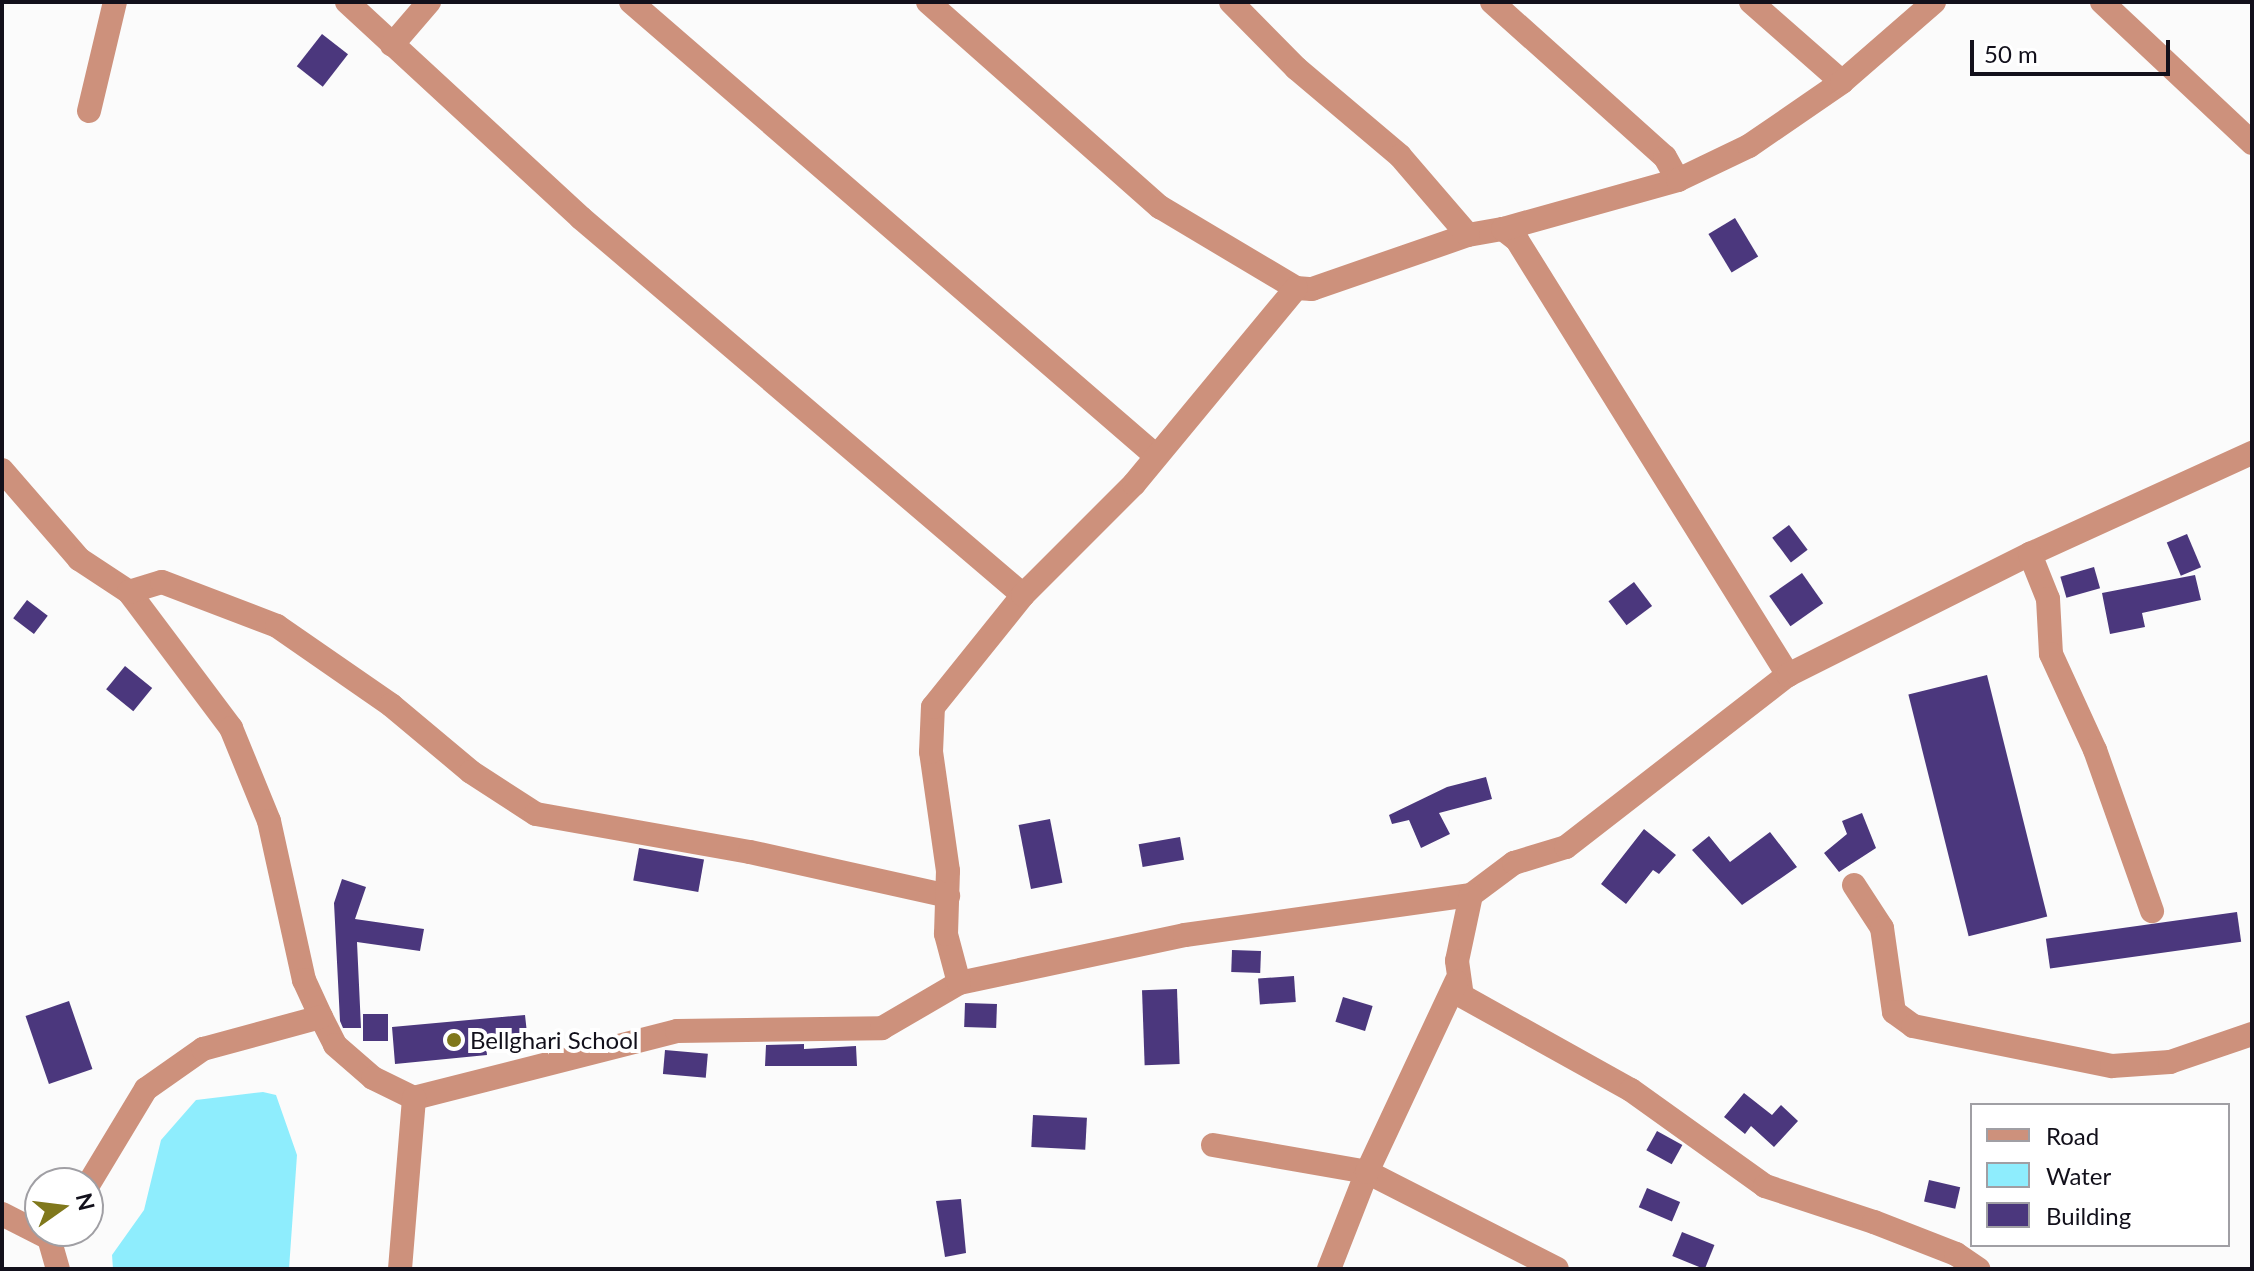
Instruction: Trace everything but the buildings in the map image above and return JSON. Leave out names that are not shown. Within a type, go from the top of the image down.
[{"type":"street","points":[[89,111],[115,2]]},
{"type":"street","points":[[347,2],[581,218],[1023,595]]},
{"type":"street","points":[[392,45],[429,2]]},
{"type":"street","points":[[631,2],[1156,456]]},
{"type":"street","points":[[1231,2],[1296,68],[1400,156],[1468,235]]},
{"type":"street","points":[[1492,2],[1665,157],[1678,180]]},
{"type":"street","points":[[1751,2],[1842,82]]},
{"type":"street","points":[[945,7],[1160,207],[1296,288],[1312,289],[1468,235],[1599,206],[1678,180],[1749,146],[1842,82],[1934,2]]},
{"type":"street","points":[[2102,2],[2252,143]]},
{"type":"street","points":[[1503,229],[1517,240],[1788,675]]},
{"type":"street","points":[[959,983],[946,934],[948,896],[931,752],[933,707],[1023,595],[1079,543],[1296,288]]},
{"type":"street","points":[[2,470],[79,559],[129,592],[231,728],[269,821],[304,980],[321,1017],[335,1045],[373,1078],[414,1098],[677,1031],[882,1028],[959,983],[1185,935],[1471,895],[1514,863],[1566,847],[1788,675],[2030,554],[2252,453]]},
{"type":"street","points":[[2030,554],[2048,599],[2051,654],[2095,750],[2152,911]]},
{"type":"street","points":[[129,592],[162,582],[277,626],[391,705],[471,772],[536,814],[778,857],[948,896]]},
{"type":"street","points":[[1854,885],[1882,928],[1894,1012],[1913,1026],[2112,1066],[2170,1062],[2252,1034]]},
{"type":"street","points":[[1329,1269],[1367,1172],[1456,982],[1471,895]]},
{"type":"street","points":[[1456,982],[1462,996],[1631,1090],[1765,1186],[1874,1222],[1956,1254],[1978,1269]]},
{"type":"street","points":[[99,1167],[146,1089],[203,1049],[321,1017]]},
{"type":"street","points":[[400,1269],[414,1098]]},
{"type":"street","points":[[1213,1145],[1367,1172],[1557,1269]]},
{"type":"street","points":[[2,1214],[24,1223]]},
{"type":"street","points":[[54,1247],[58,1269]]},
{"type":"water","points":[[263,1092],[276,1095],[297,1155],[289,1269],[113,1269],[112,1255],[144,1210],[161,1140],[196,1100]]},
{"type":"place","name":"Bellghari School","points":[[454,1040]]}]
